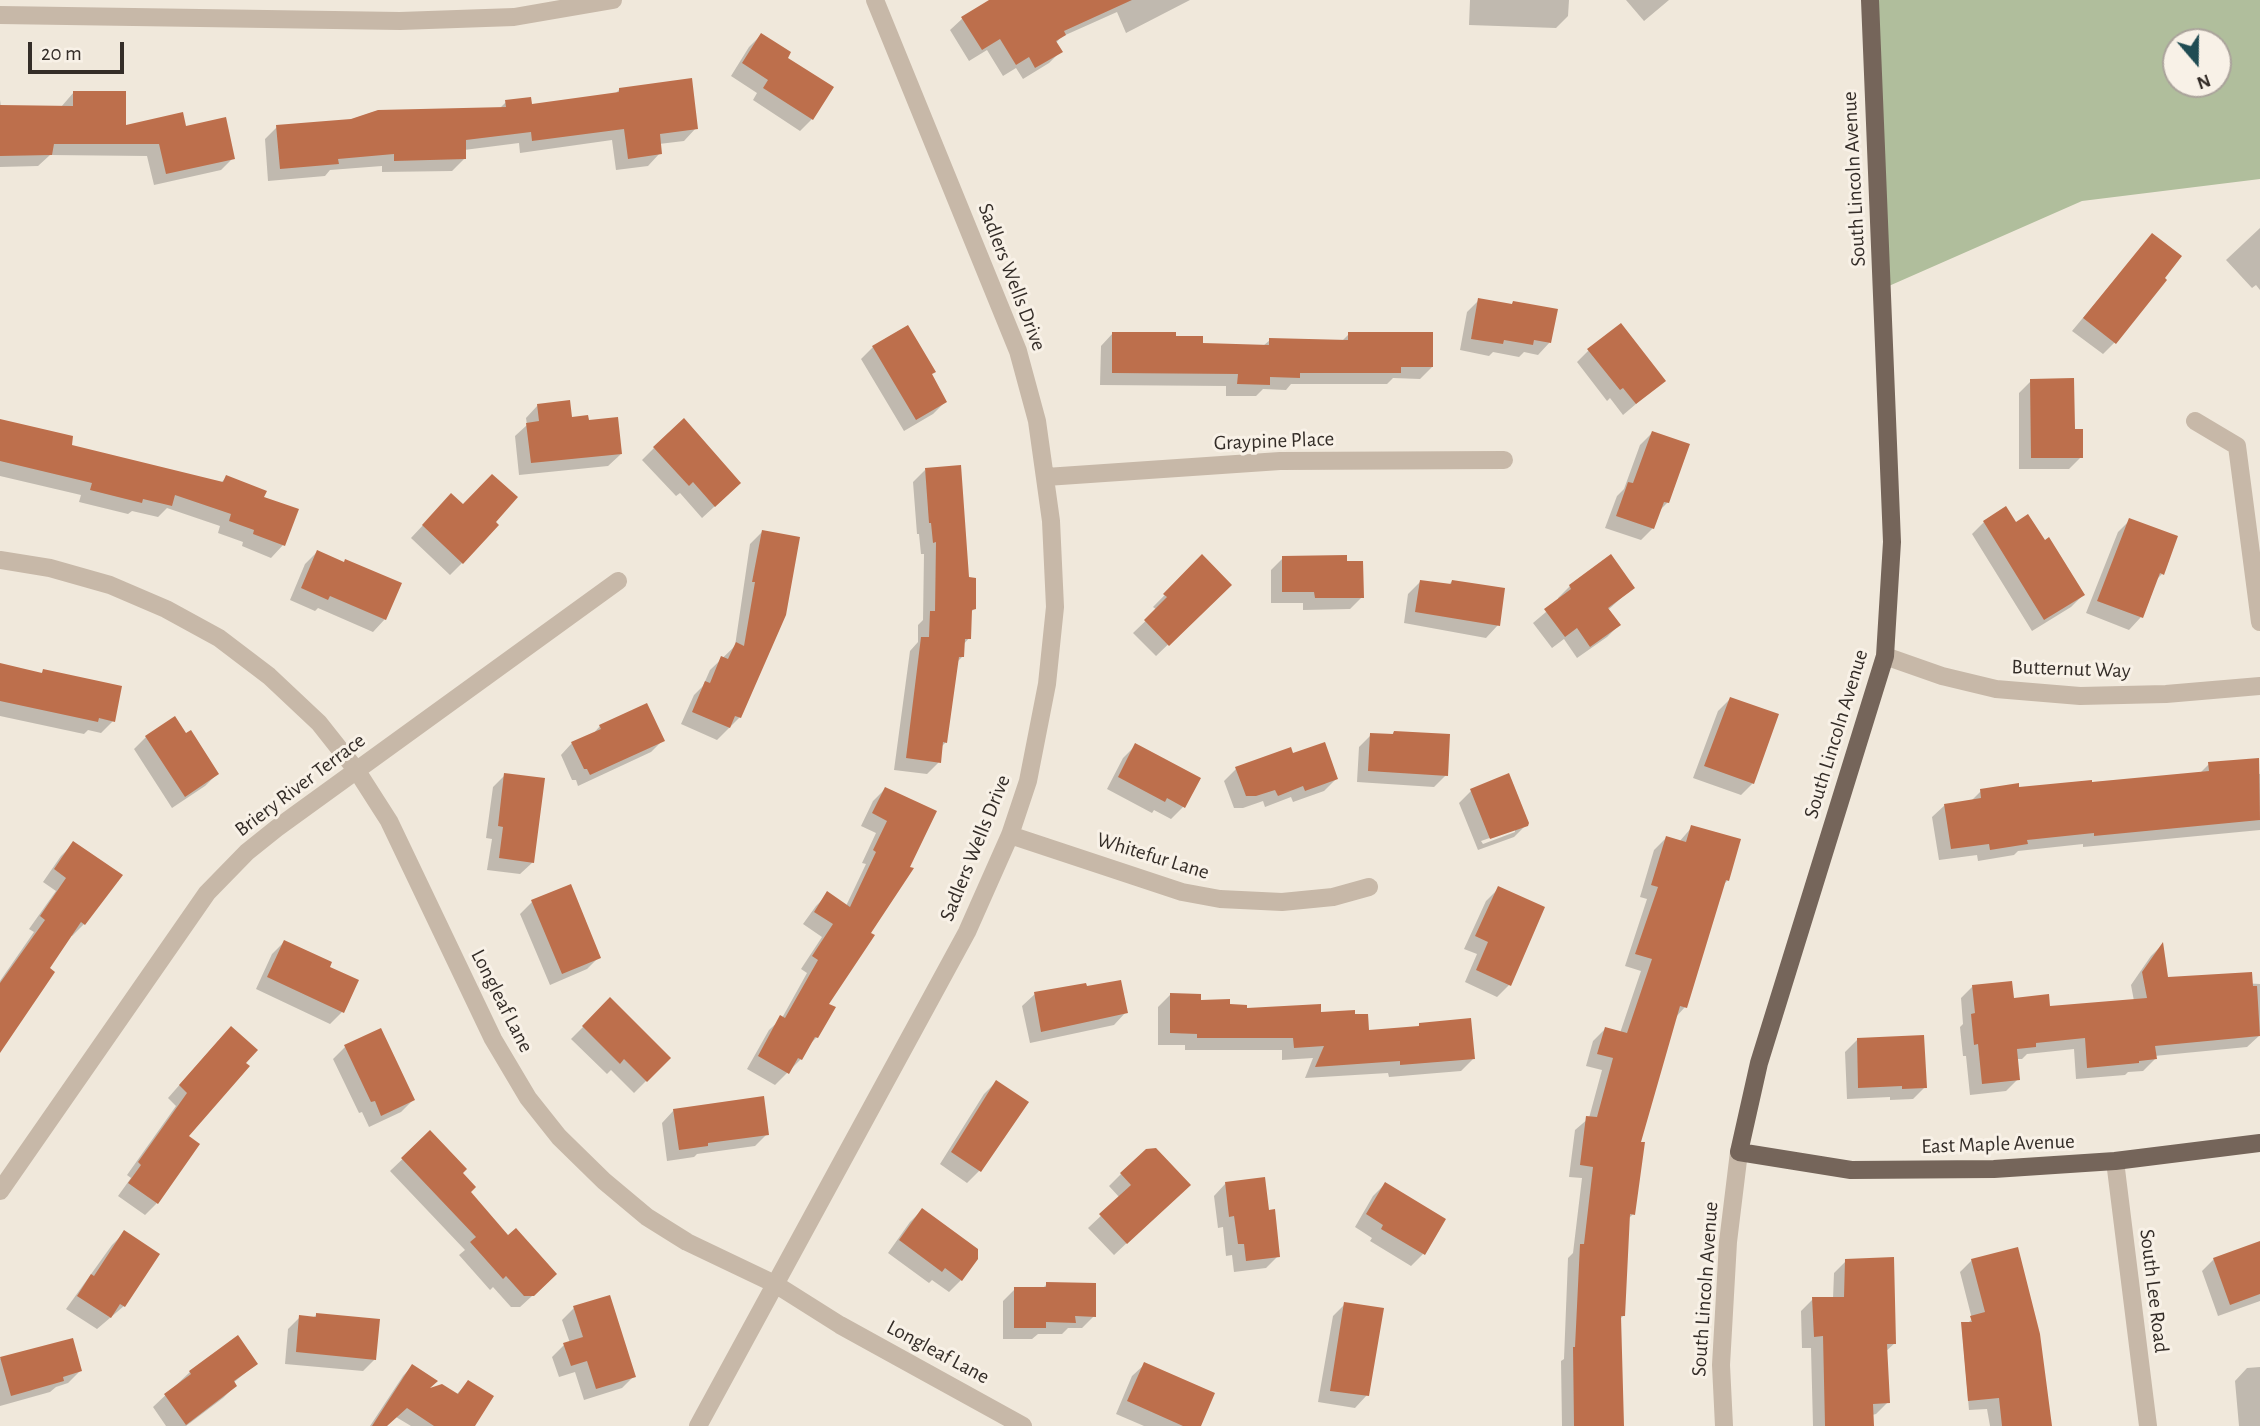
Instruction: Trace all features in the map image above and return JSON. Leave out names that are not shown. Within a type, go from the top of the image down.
[{"type":"main road","name":"South Lincoln Avenue","points":[[1739,1153],[1759,1063],[1885,656],[1892,542],[1870,0]]},
{"type":"main road","name":"East Maple Avenue","points":[[1739,1153],[1851,1170],[1994,1169],[2115,1161],[2260,1143]]},
{"type":"street","points":[[0,15],[400,21],[514,17],[613,0]]},
{"type":"street","name":"Sadlers Wells Drive","points":[[698,1426],[967,932],[1010,835],[1028,781],[1048,684],[1055,607],[1051,521],[1037,421],[1018,351],[875,0]]},
{"type":"street","points":[[2195,421],[2237,446],[2260,622]]},
{"type":"street","name":"Graypine Place","points":[[1046,477],[1280,461],[1504,460]]},
{"type":"street","name":"Longleaf Lane","points":[[0,560],[50,568],[110,585],[166,608],[219,638],[269,676],[319,723],[357,771],[389,821],[493,1039],[528,1098],[559,1137],[604,1181],[647,1217],[687,1242],[775,1284],[840,1325],[1023,1426]]},
{"type":"street","name":"Briery River Terrace","points":[[0,1191],[207,893],[247,852],[276,828],[618,581]]},
{"type":"street","name":"Butternut Way","points":[[1885,656],[1942,676],[1996,689],[2080,696],[2166,694],[2260,686]]},
{"type":"street","name":"Whitefur Lane","points":[[1010,835],[1182,891],[1220,899],[1282,902],[1333,897],[1369,887]]},
{"type":"street","name":"South Lincoln Avenue","points":[[1724,1426],[1721,1365],[1728,1242],[1739,1153]]},
{"type":"street","name":"South Lee Road","points":[[2115,1161],[2148,1426]]},
{"type":"green space","points":[[1870,0],[2260,0],[2260,179],[2082,201],[1882,289]]},
{"type":"building","points":[[989,0],[1132,0],[1064,31],[1066,35],[1056,41],[1063,52],[1035,68],[1029,57],[1016,65],[1000,39],[982,50],[961,17]]},
{"type":"building","points":[[761,33],[791,52],[788,58],[834,87],[813,120],[763,88],[768,80],[742,63]]},
{"type":"building","points":[[692,78],[698,129],[660,134],[662,154],[628,159],[624,129],[532,141],[531,132],[466,140],[466,159],[394,161],[394,154],[338,159],[339,164],[280,169],[276,125],[351,119],[378,110],[506,107],[505,100],[531,97],[532,104],[619,92],[619,88]]},
{"type":"building","points":[[73,91],[126,91],[126,125],[183,112],[186,126],[226,117],[235,159],[166,174],[159,144],[54,144],[52,155],[0,156],[0,105],[73,106]]},
{"type":"building","points":[[2152,233],[2182,256],[2165,278],[2167,280],[2116,344],[2083,318]]},
{"type":"building","points":[[1478,298],[1558,309],[1551,343],[1534,340],[1533,345],[1504,340],[1503,344],[1471,339]]},
{"type":"building","points":[[1621,323],[1666,381],[1636,404],[1623,388],[1620,390],[1587,349]]},
{"type":"building","points":[[908,325],[936,372],[932,374],[947,402],[916,420],[872,346]]},
{"type":"building","points":[[1112,332],[1176,332],[1176,336],[1203,336],[1203,343],[1269,345],[1269,338],[1348,340],[1348,332],[1433,332],[1433,367],[1401,367],[1401,373],[1300,373],[1300,378],[1270,377],[1270,385],[1237,384],[1238,374],[1112,373]]},
{"type":"building","points":[[2074,378],[2075,429],[2083,429],[2083,458],[2031,458],[2030,379]]},
{"type":"building","points":[[570,400],[572,417],[588,415],[589,420],[618,417],[622,454],[531,463],[526,423],[539,421],[537,404]]},
{"type":"building","points":[[684,418],[741,483],[715,507],[693,482],[689,486],[653,447]]},
{"type":"building","points":[[0,419],[73,436],[72,445],[223,482],[226,475],[267,491],[264,497],[299,509],[285,546],[229,521],[231,514],[175,495],[172,506],[143,499],[142,503],[90,490],[92,483],[0,461]]},
{"type":"building","points":[[1652,431],[1690,444],[1669,503],[1664,502],[1654,529],[1616,516],[1628,482],[1633,483]]},
{"type":"building","points":[[961,465],[969,577],[976,578],[976,609],[972,610],[971,639],[965,639],[964,657],[959,657],[947,743],[943,742],[941,763],[906,758],[921,637],[929,637],[930,611],[935,611],[936,542],[933,543],[929,523],[925,468]]},
{"type":"building","points":[[492,474],[518,497],[496,522],[499,525],[463,564],[422,525],[451,493],[463,504]]},
{"type":"building","points":[[2006,506],[2016,522],[2028,514],[2045,540],[2049,537],[2085,595],[2044,620],[1983,521]]},
{"type":"building","points":[[2129,518],[2178,536],[2164,575],[2160,573],[2143,618],[2097,601]]},
{"type":"building","points":[[762,530],[800,537],[786,615],[741,718],[735,716],[730,728],[692,712],[705,681],[710,683],[721,656],[728,659],[736,642],[744,646]]},
{"type":"building","points":[[317,550],[402,583],[386,620],[330,596],[328,600],[301,588]]},
{"type":"building","points":[[1202,554],[1232,585],[1169,646],[1144,620],[1167,597],[1163,594]]},
{"type":"building","points":[[1611,554],[1635,588],[1608,608],[1621,625],[1590,647],[1577,628],[1565,637],[1544,609],[1571,589],[1569,585]]},
{"type":"building","points":[[1347,555],[1347,561],[1363,561],[1364,598],[1315,598],[1314,592],[1282,592],[1282,556]]},
{"type":"building","points":[[1420,580],[1451,584],[1452,580],[1505,588],[1500,626],[1415,612]]},
{"type":"building","points":[[0,663],[122,686],[115,722],[99,718],[98,722],[0,701]]},
{"type":"building","points":[[1730,697],[1779,714],[1754,784],[1704,766]]},
{"type":"building","points":[[647,703],[665,741],[590,775],[587,769],[584,769],[571,742],[601,729],[599,725]]},
{"type":"building","points":[[175,716],[186,733],[191,730],[219,774],[185,797],[145,736]]},
{"type":"building","points":[[1394,731],[1450,734],[1448,776],[1368,771],[1370,733],[1393,734]]},
{"type":"building","points":[[1325,742],[1338,779],[1305,791],[1303,786],[1278,796],[1275,790],[1246,796],[1235,767],[1291,747],[1293,753]]},
{"type":"building","points":[[1135,743],[1201,778],[1185,808],[1167,798],[1165,802],[1118,777]]},
{"type":"building","points":[[2259,758],[2260,820],[2027,840],[2028,844],[1990,850],[1989,844],[1951,849],[1944,804],[1981,798],[1980,789],[2019,783],[2019,787],[2209,771],[2208,762]]},
{"type":"building","points":[[504,773],[545,778],[534,863],[499,858],[503,827],[498,826]]},
{"type":"building","points":[[1509,773],[1529,823],[1528,826],[1490,839],[1470,789]]},
{"type":"building","points":[[885,787],[937,811],[910,867],[914,868],[871,933],[875,935],[829,1004],[836,1007],[818,1038],[815,1037],[802,1060],[798,1058],[789,1074],[758,1056],[780,1015],[785,1018],[818,960],[812,956],[833,924],[814,912],[827,891],[850,907],[876,852],[873,850],[887,821],[872,813]]},
{"type":"building","points":[[1691,825],[1741,839],[1687,1008],[1680,1006],[1641,1142],[1645,1142],[1635,1215],[1630,1214],[1625,1316],[1621,1316],[1624,1426],[1574,1426],[1573,1347],[1580,1244],[1584,1244],[1593,1167],[1580,1165],[1586,1116],[1597,1117],[1613,1058],[1597,1054],[1605,1027],[1627,1033],[1652,959],[1635,954],[1658,887],[1651,885],[1666,836],[1686,842]]},
{"type":"building","points":[[73,841],[123,875],[85,925],[81,922],[50,968],[55,972],[0,1053],[0,983],[45,920],[40,916],[66,878],[54,869]]},
{"type":"building","points":[[571,884],[601,958],[562,974],[531,900]]},
{"type":"building","points":[[1498,886],[1545,907],[1511,986],[1476,970],[1488,942],[1475,936]]},
{"type":"building","points":[[284,940],[332,962],[330,967],[359,980],[344,1013],[267,977]]},
{"type":"building","points":[[2163,942],[2168,977],[2252,972],[2253,986],[2257,986],[2260,1036],[2155,1046],[2157,1059],[2087,1068],[2085,1038],[2036,1043],[2036,1047],[2017,1049],[2020,1080],[1982,1084],[1978,1044],[1974,1045],[1972,985],[2012,981],[2014,998],[2049,994],[2050,1006],[2147,998],[2142,972]]},
{"type":"building","points":[[1121,980],[1128,1013],[1041,1032],[1034,992]]},
{"type":"building","points":[[1170,993],[1201,994],[1201,1000],[1230,999],[1230,1004],[1247,1005],[1247,1008],[1321,1004],[1321,1012],[1355,1010],[1355,1014],[1368,1014],[1369,1030],[1471,1018],[1475,1059],[1400,1065],[1400,1061],[1315,1067],[1324,1046],[1294,1048],[1293,1038],[1197,1038],[1197,1034],[1170,1033]]},
{"type":"building","points":[[610,997],[671,1058],[647,1082],[624,1059],[620,1064],[582,1026]]},
{"type":"building","points":[[231,1026],[258,1050],[246,1063],[250,1066],[189,1136],[200,1144],[158,1204],[128,1183],[141,1165],[138,1162],[187,1093],[179,1085]]},
{"type":"building","points":[[381,1028],[415,1100],[381,1116],[375,1101],[371,1102],[344,1045]]},
{"type":"building","points":[[1924,1035],[1927,1088],[1858,1088],[1857,1038]]},
{"type":"building","points":[[996,1080],[1029,1102],[981,1172],[951,1152]]},
{"type":"building","points":[[764,1096],[769,1135],[708,1143],[708,1146],[679,1150],[673,1109]]},
{"type":"building","points":[[430,1130],[467,1169],[463,1173],[476,1187],[471,1192],[508,1235],[516,1228],[557,1274],[534,1296],[524,1296],[506,1276],[503,1279],[470,1242],[476,1237],[401,1158]]},
{"type":"building","points":[[1156,1148],[1191,1185],[1127,1244],[1099,1214],[1131,1185],[1120,1173],[1146,1149]]},
{"type":"building","points":[[1265,1177],[1269,1210],[1275,1209],[1280,1257],[1246,1261],[1244,1244],[1238,1244],[1234,1216],[1229,1217],[1225,1182]]},
{"type":"building","points":[[1385,1182],[1446,1219],[1425,1255],[1381,1229],[1383,1225],[1366,1214]]},
{"type":"building","points":[[922,1208],[978,1249],[978,1259],[962,1281],[945,1268],[942,1272],[899,1240]]},
{"type":"building","points":[[124,1230],[160,1254],[125,1307],[120,1304],[111,1318],[77,1296],[91,1274],[94,1276]]},
{"type":"building","points":[[2260,1241],[2260,1294],[2230,1305],[2213,1258]]},
{"type":"building","points":[[2018,1247],[2040,1334],[2052,1426],[2002,1426],[1999,1398],[1968,1401],[1961,1322],[1972,1322],[1970,1316],[1985,1312],[1971,1259]]},
{"type":"building","points":[[1894,1257],[1896,1344],[1887,1344],[1890,1403],[1873,1404],[1874,1426],[1825,1426],[1823,1336],[1814,1337],[1812,1297],[1844,1297],[1845,1259]]},
{"type":"building","points":[[1046,1282],[1096,1283],[1096,1317],[1075,1316],[1076,1323],[1046,1322],[1046,1328],[1014,1328],[1014,1287],[1046,1287]]},
{"type":"building","points":[[610,1295],[636,1377],[596,1389],[587,1361],[571,1366],[563,1343],[583,1337],[573,1306]]},
{"type":"building","points":[[1344,1302],[1384,1308],[1369,1396],[1330,1391]]},
{"type":"building","points":[[316,1313],[380,1319],[376,1360],[296,1352],[299,1315],[316,1317]]},
{"type":"building","points":[[238,1335],[258,1364],[234,1381],[237,1386],[186,1425],[164,1394],[191,1374],[189,1371]]},
{"type":"building","points":[[73,1338],[82,1371],[63,1377],[64,1381],[11,1396],[0,1357]]},
{"type":"building","points":[[1144,1362],[1215,1393],[1201,1426],[1183,1426],[1127,1401]]},
{"type":"building","points":[[412,1364],[438,1381],[430,1388],[442,1384],[458,1394],[468,1380],[494,1396],[475,1426],[434,1426],[407,1408],[387,1426],[372,1426]]}]
